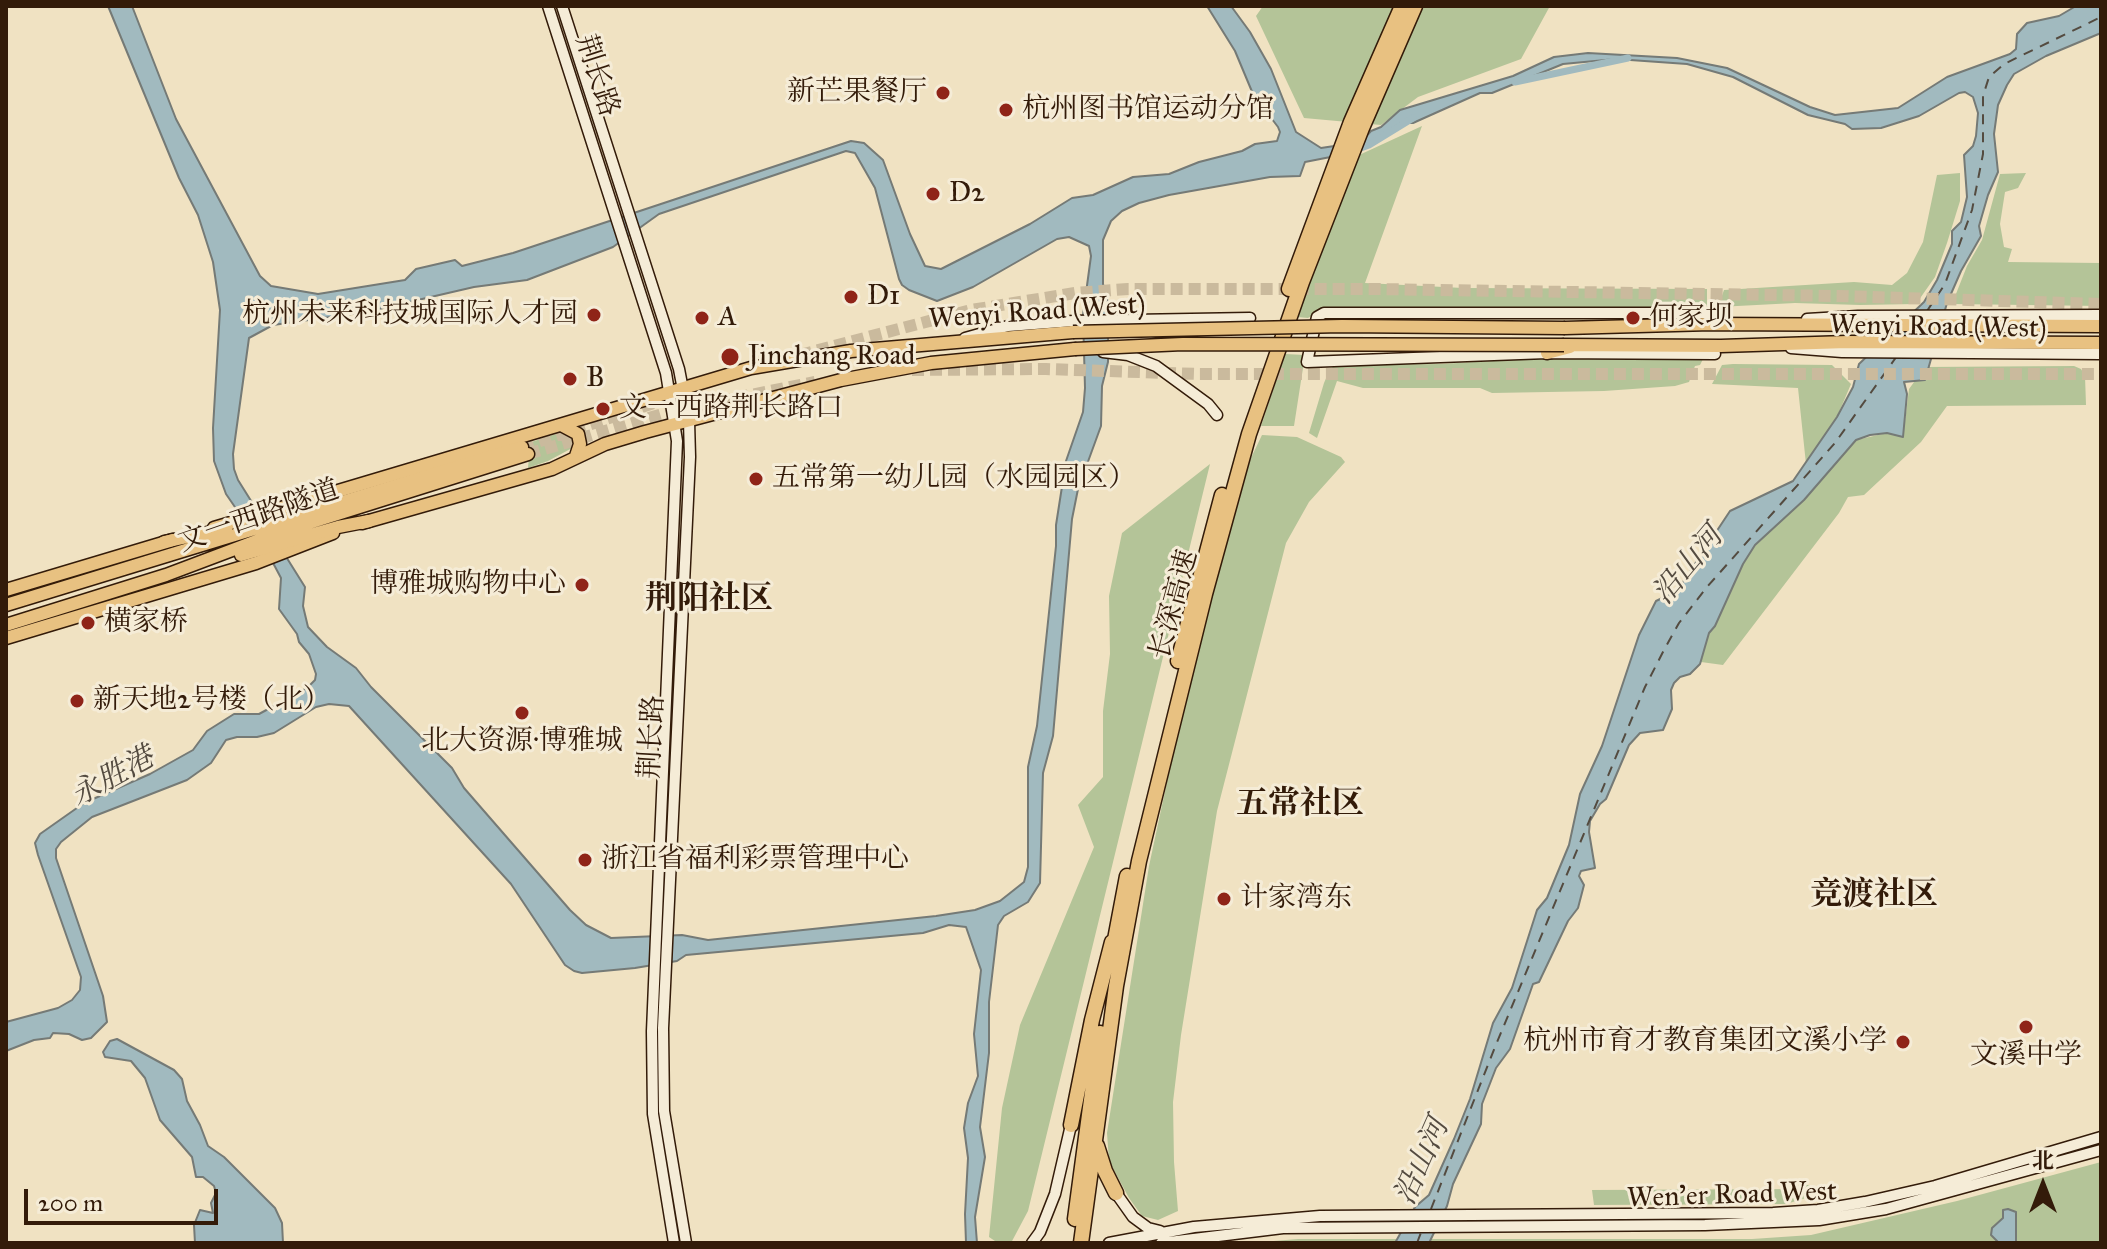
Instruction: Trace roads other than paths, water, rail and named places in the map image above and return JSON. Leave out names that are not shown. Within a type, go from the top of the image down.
[{"type":"highway","name":"长深高速","points":[[1077,1240],[1087,1119],[1119,914],[1180,651],[1236,445],[1402,6]]},
{"type":"highway","name":"长深高速","points":[[1357,125],[1415,6]]},
{"type":"highway","name":"长深高速","points":[[1077,1240],[1096,1140],[1116,986],[1139,861],[1170,728],[1249,434],[1337,174]]},
{"type":"highway","points":[[1071,1125],[1092,1020],[1119,914]]},
{"type":"highway","points":[[1096,1140],[1105,1171],[1116,1193]]},
{"type":"main road","name":"荆长路","points":[[548,6],[614,206],[670,391],[675,424],[677,458],[672,515],[656,932],[663,1028],[664,1111],[686,1243]]},
{"type":"main road","name":"荆长路","points":[[562,6],[684,386],[689,421],[690,457],[668,932],[652,1031],[653,1114],[674,1243]]},
{"type":"main road","points":[[1715,354],[1547,353],[1307,362],[1317,317],[1324,313],[1715,313],[1730,324]]},
{"type":"main road","name":"Wenyi Road (West)","points":[[279,529],[507,439],[560,426],[684,386],[804,357],[1073,327],[1565,328],[2101,315]]},
{"type":"main road","points":[[1073,327],[1133,319],[1250,318]]},
{"type":"main road","name":"Wenyi Road (West)","points":[[1856,320],[2101,326]]},
{"type":"main road","name":"Wenyi Road (West)","points":[[1844,347],[2101,343]]},
{"type":"main road","name":"Wenyi Road (West)","points":[[279,529],[338,527],[369,521],[552,469],[605,444],[675,424],[888,370],[1002,355],[1183,344],[1775,345],[2101,354]]},
{"type":"main road","points":[[1547,353],[1570,345],[1604,353]]},
{"type":"main road","points":[[1075,349],[1128,355],[1156,366],[1208,404],[1217,415]]},
{"type":"main road","points":[[560,426],[578,434],[580,444],[576,456]]},
{"type":"main road","name":"文一西路隧道","points":[[6,605],[241,526],[279,529],[525,451],[307,512],[279,529],[249,554],[166,575],[6,625]]},
{"type":"main road","points":[[6,590],[164,542],[241,526]]},
{"type":"main road","points":[[6,638],[249,554],[279,529]]},
{"type":"main road","points":[[1032,1243],[1040,1232],[1055,1194],[1071,1125]]},
{"type":"main road","name":"Wen'er Road West","points":[[1504,1220],[1818,1210],[1935,1186],[2101,1137]]},
{"type":"main road","name":"Wen'er Road West","points":[[1504,1220],[1766,1224],[1819,1220],[1899,1206],[2101,1150]]},
{"type":"main road","points":[[1116,1193],[1133,1217],[1148,1228],[1166,1232]]},
{"type":"main road","points":[[1109,1243],[1255,1220],[1504,1220]]},
{"type":"main road","points":[[1161,1243],[1244,1231],[1364,1221]]},
{"type":"water","points":[[108,6],[132,6],[176,119],[260,276],[271,286],[318,294],[405,280],[416,269],[455,260],[462,266],[513,253],[851,141],[864,143],[883,160],[925,266],[941,269],[1030,224],[1072,198],[1093,195],[1133,177],[1169,174],[1255,144],[1277,141],[1278,127],[1253,94],[1235,51],[1207,6],[1231,6],[1271,69],[1296,132],[1321,148],[1361,142],[1400,110],[1513,76],[1554,57],[1588,53],[1677,58],[1727,68],[1810,107],[1835,115],[1898,108],[1947,77],[2010,54],[2016,49],[2017,34],[2027,23],[2059,16],[2076,6],[2101,6],[2101,33],[2046,56],[2014,74],[2007,85],[1998,105],[1994,134],[1998,172],[1979,226],[1981,236],[1947,303],[1925,380],[1904,382],[1907,394],[1903,437],[1887,433],[1856,440],[1804,500],[1755,545],[1709,633],[1700,664],[1674,683],[1671,690],[1672,709],[1663,730],[1640,733],[1629,745],[1606,799],[1590,821],[1595,868],[1581,871],[1579,876],[1584,885],[1578,908],[1568,921],[1539,982],[1533,984],[1510,1049],[1496,1068],[1482,1104],[1481,1124],[1429,1243],[1395,1243],[1415,1207],[1429,1195],[1454,1139],[1470,1099],[1493,1023],[1512,988],[1537,910],[1547,898],[1569,845],[1580,794],[1602,746],[1639,635],[1656,601],[1677,591],[1730,511],[1793,481],[1837,417],[1853,387],[1859,364],[1924,302],[1952,244],[1952,231],[1961,222],[1967,197],[1964,155],[1973,146],[1978,113],[1973,97],[1965,92],[1959,93],[1919,116],[1881,128],[1852,129],[1845,124],[1808,115],[1733,77],[1687,64],[1616,59],[1563,64],[1492,93],[1480,93],[1413,123],[1401,123],[1356,152],[1305,162],[1300,176],[1270,177],[1169,195],[1139,203],[1122,211],[1111,221],[1103,240],[1103,284],[1108,303],[1108,362],[1102,386],[1101,426],[1078,489],[1072,519],[1053,736],[1043,773],[1040,883],[1028,902],[1004,916],[998,925],[980,1127],[985,1157],[975,1217],[977,1243],[966,1243],[968,1158],[964,1128],[968,1103],[978,1076],[974,1034],[981,970],[966,927],[949,925],[923,933],[686,955],[677,961],[635,968],[574,971],[565,965],[511,884],[349,706],[329,704],[316,707],[274,733],[226,740],[211,763],[187,780],[92,817],[61,842],[56,849],[56,858],[103,996],[107,1022],[91,1038],[82,1040],[69,1034],[53,1033],[50,1038],[34,1040],[6,1051],[6,1022],[58,1008],[72,1000],[80,990],[81,977],[38,855],[35,843],[40,834],[84,803],[150,774],[193,750],[207,731],[234,714],[259,714],[307,688],[315,680],[309,654],[279,609],[281,578],[226,494],[214,461],[220,310],[213,262],[198,215],[179,178]],"holes":[[[846,151],[855,153],[875,188],[899,279],[909,290],[937,301],[973,287],[1057,239],[1069,237],[1089,246],[1091,256],[1083,315],[1083,412],[1066,461],[1056,525],[1037,726],[1028,767],[1028,867],[1024,882],[1000,901],[975,910],[936,916],[708,940],[682,935],[611,938],[586,925],[570,910],[464,788],[452,768],[356,668],[327,647],[308,627],[303,606],[305,587],[234,469],[233,454],[249,338],[273,325],[366,312],[474,287],[527,280],[613,247],[659,214]]]},
{"type":"water","points":[[117,1039],[174,1070],[182,1079],[187,1101],[208,1146],[224,1157],[275,1208],[282,1223],[283,1243],[195,1243],[194,1225],[200,1210],[213,1213],[214,1186],[203,1177],[196,1177],[192,1157],[160,1120],[145,1078],[131,1061],[105,1057],[103,1052],[110,1041]]},
{"type":"water","points":[[2003,1210],[2016,1212],[2016,1243],[1999,1243],[1991,1235],[1992,1228],[2003,1218]]},
{"type":"waterway","points":[[1515,82],[1628,58]]},
{"type":"waterway","points":[[1358,149],[1413,118]]},
{"type":"tunnel","points":[[800,355],[971,310],[1075,293],[1128,289],[1375,289],[1838,296],[2101,304]]},
{"type":"tunnel","points":[[912,370],[1046,369],[1198,374],[2101,374]]},
{"type":"tunnel","points":[[528,454],[676,410],[815,382]]},
{"type":"tunnel","points":[[522,447],[672,397]]},
{"type":"place","name":"新芒果餐厅","points":[[943,93]]},
{"type":"place","name":"杭州图书馆运动分馆","points":[[1006,110]]},
{"type":"place","name":"D2","points":[[933,194]]},
{"type":"place","name":"D1","points":[[851,297]]},
{"type":"place","name":"杭州未来科技城国际人才园","points":[[594,315]]},
{"type":"place","name":"A","points":[[702,318]]},
{"type":"place","name":"何家坝","points":[[1633,318]]},
{"type":"place","name":"Jinchang Road","points":[[730,357]]},
{"type":"place","name":"B","points":[[570,379]]},
{"type":"place","name":"文一西路荆长路口","points":[[603,409]]},
{"type":"place","name":"五常第一幼儿园（水园园区）","points":[[756,479]]},
{"type":"place","name":"博雅城购物中心","points":[[582,585]]},
{"type":"place","name":"横家桥","points":[[88,623]]},
{"type":"place","name":"新天地2号楼（北）","points":[[77,701]]},
{"type":"place","name":"北大资源·博雅城","points":[[522,713]]},
{"type":"place","name":"浙江省福利彩票管理中心","points":[[585,860]]},
{"type":"place","name":"计家湾东","points":[[1224,899]]},
{"type":"place","name":"文溪中学","points":[[2026,1027]]},
{"type":"place","name":"杭州市育才教育集团文溪小学","points":[[1903,1042]]},
{"type":"district","name":"荆阳社区","points":[[709,600]]},
{"type":"district","name":"五常社区","points":[[1300,805]]},
{"type":"district","name":"竞渡社区","points":[[1874,896]]},
{"type":"water label","name":"沿山河","points":[[1689,566]]},
{"type":"water label","name":"永胜港","points":[[113,778]]},
{"type":"water label","name":"沿山河","points":[[1423,1162]]}]
